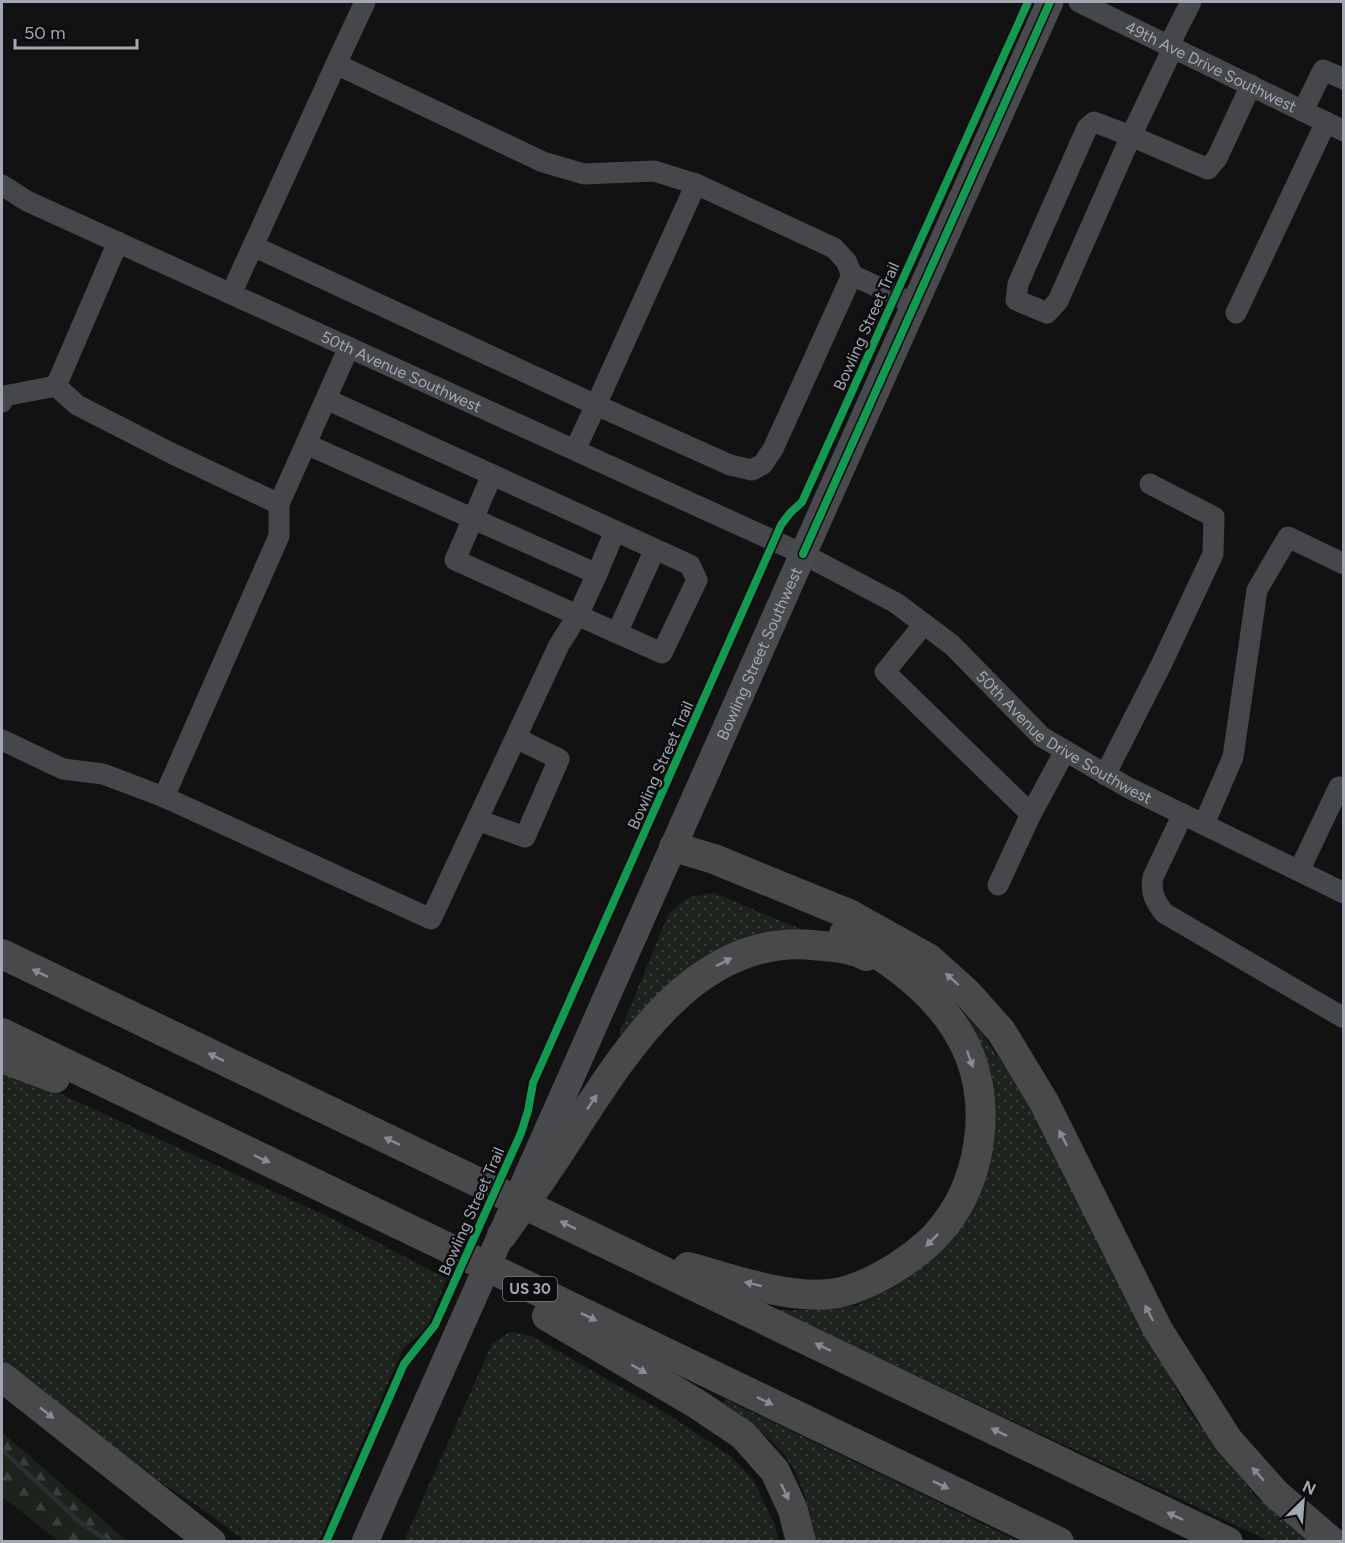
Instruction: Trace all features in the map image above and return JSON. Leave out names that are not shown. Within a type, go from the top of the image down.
[{"type":"highway","points":[[621,1250],[783,1292],[830,1294],[876,1280],[918,1254],[940,1232],[961,1199],[975,1162],[980,1134],[981,1111],[978,1081],[968,1053],[934,999],[871,948],[805,913],[708,870],[674,847]]},
{"type":"highway","points":[[674,847],[714,859],[851,915],[928,958],[967,993],[1001,1031],[1044,1102],[1158,1330],[1228,1440],[1276,1494],[1332,1542]]},
{"type":"highway","points":[[502,1235],[551,1147],[603,1086],[665,1006],[693,982],[720,964],[748,951],[801,944],[852,949],[911,979]]},
{"type":"highway","points":[[2,954],[1228,1542]]},
{"type":"highway","name":"US 30","points":[[2,1034],[1059,1542]]},
{"type":"highway","points":[[2,1058],[231,1144]]},
{"type":"highway","points":[[334,1193],[697,1404],[743,1435],[775,1471],[793,1510],[801,1542]]},
{"type":"highway","points":[[2,1377],[211,1542]]},
{"type":"main road","name":"Bowling Street Southwest","points":[[551,1147],[674,847],[1050,2]]},
{"type":"main road","points":[[365,1542],[502,1235]]},
{"type":"street","points":[[231,294],[365,2]]},
{"type":"street","name":"49th Ave Drive Southwest","points":[[1078,2],[1335,126]]},
{"type":"street","points":[[1191,2],[1131,136],[1058,301],[1047,313],[1016,300],[1018,284],[1087,128],[1094,122],[1131,136],[1208,170],[1217,158],[1251,86]]},
{"type":"street","points":[[336,64],[543,162],[584,174],[654,171],[696,184],[834,248],[846,261],[852,275],[914,304]]},
{"type":"street","points":[[1303,111],[1323,70],[1344,79]]},
{"type":"street","points":[[1236,313],[1335,126]]},
{"type":"street","points":[[575,450],[696,184]]},
{"type":"street","name":"50th Avenue Southwest","points":[[2,185],[27,201],[803,554]]},
{"type":"street","points":[[56,387],[118,242]]},
{"type":"street","points":[[253,246],[596,405],[730,465],[752,470],[763,464],[773,449],[852,275]]},
{"type":"street","points":[[164,797],[279,536],[279,504],[349,347]]},
{"type":"street","points":[[2,402],[4,396],[56,387]]},
{"type":"street","points":[[56,387],[77,405],[279,504]]},
{"type":"street","points":[[326,399],[690,565],[697,580],[662,653],[455,560],[492,475]]},
{"type":"street","points":[[306,444],[597,574]]},
{"type":"street","points":[[1105,775],[1152,684],[1213,554],[1214,517],[1150,484]]},
{"type":"street","points":[[2,740],[63,769],[102,774],[164,797],[431,920],[559,645],[578,615],[615,531]]},
{"type":"street","points":[[1204,824],[1233,757],[1257,590],[1288,537],[1344,564]]},
{"type":"street","points":[[617,633],[655,549]]},
{"type":"street","name":"50th Avenue Drive Southwest","points":[[803,554],[896,603],[952,645],[1042,737],[1105,775],[1344,893]]},
{"type":"street","points":[[924,624],[885,672],[1031,814]]},
{"type":"street","points":[[477,820],[525,837],[559,759],[516,738]]},
{"type":"street","points":[[998,885],[1031,814],[1065,751]]},
{"type":"street","points":[[1299,871],[1339,787]]},
{"type":"street","points":[[1183,814],[1153,878],[1151,888],[1154,899],[1164,913],[1344,1017]]},
{"type":"green space","points":[[714,893],[805,931],[773,932],[744,938],[703,957],[669,984],[625,1036],[619,1034],[668,915],[688,899]]},
{"type":"green space","points":[[946,994],[982,1033],[1025,1098],[1060,1161],[1122,1290],[1186,1407],[1257,1498],[1314,1541],[1269,1541],[777,1310],[823,1310],[857,1305],[895,1287],[927,1263],[993,1129]]},
{"type":"green space","points":[[2,1067],[329,1217],[447,1279],[427,1328],[403,1349],[319,1541],[245,1541],[199,1507],[141,1470],[2,1360]]},
{"type":"green space","points":[[510,1332],[532,1336],[669,1415],[732,1457],[753,1480],[775,1525],[778,1541],[404,1541],[492,1344]]},
{"type":"green space","points":[[725,1399],[1018,1541],[815,1541],[804,1493],[788,1460],[760,1431],[723,1404]]},
{"type":"green space","points":[[2,1432],[127,1541],[59,1541],[2,1497]]},
{"type":"waterway","points":[[2,1450],[80,1522],[109,1542]]},
{"type":"cycle path","name":"Bowling Street Trail","points":[[326,1542],[404,1364],[435,1325],[521,1133],[533,1083],[781,525],[802,502],[1028,2]]},
{"type":"cycle path","points":[[803,554],[1050,2]]}]
